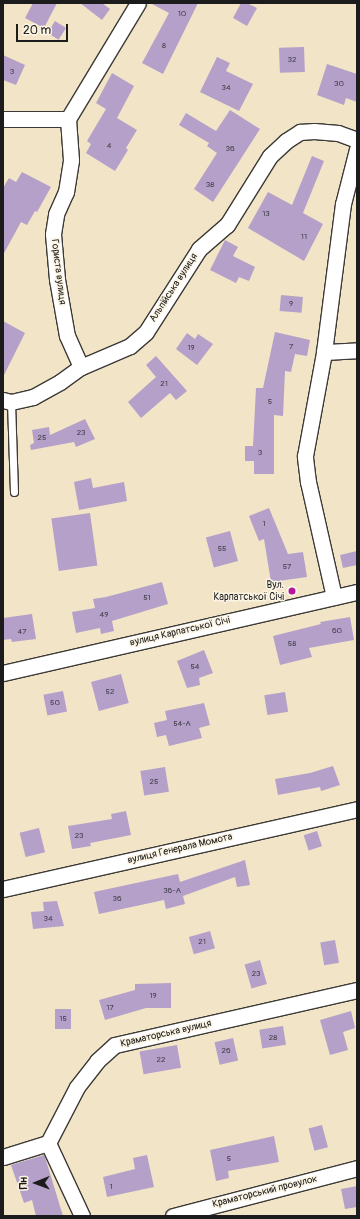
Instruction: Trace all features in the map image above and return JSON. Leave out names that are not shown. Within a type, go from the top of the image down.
[{"type":"street","points":[[3,119],[68,119],[138,3]]},
{"type":"street","name":"Гориста вулиця","points":[[68,119],[70,166],[66,192],[56,214],[53,234],[57,279],[67,336],[81,367]]},
{"type":"street","name":"Альпійська вулиця","points":[[7,401],[33,397],[60,382],[81,367],[130,346],[146,332],[200,249],[227,225],[270,156],[286,141],[300,132],[314,131],[338,133],[357,140]]},
{"type":"street","points":[[334,597],[308,482],[305,456],[324,352],[343,204],[357,150]]},
{"type":"street","points":[[324,352],[357,350]]},
{"type":"street","name":"вулиця Карпатської Січі","points":[[3,673],[357,592]]},
{"type":"street","name":"вулиця Генерала Момота","points":[[3,889],[357,809]]},
{"type":"street","name":"Краматорська вулиця","points":[[48,1143],[77,1087],[97,1061],[115,1046],[357,990]]},
{"type":"street","points":[[3,1157],[48,1143],[82,1216]]},
{"type":"street","name":"Краматорський провулок","points":[[173,1216],[357,1168]]},
{"type":"lane","points":[[7,401],[14,492]]},
{"type":"building","points":[[33,3],[57,3],[44,28],[25,18]]},
{"type":"building","points":[[80,3],[102,3],[110,9],[102,20]]},
{"type":"building","points":[[150,3],[198,3],[163,74],[142,63],[169,13]]},
{"type":"building","points":[[241,3],[247,3],[257,8],[247,26],[233,18]]},
{"type":"building","points":[[55,21],[66,28],[59,40],[48,33]]},
{"type":"building","points":[[304,47],[305,72],[280,73],[279,48]]},
{"type":"building","points":[[3,55],[25,65],[16,85],[3,80]]},
{"type":"building","points":[[217,57],[230,63],[226,71],[253,84],[239,111],[200,92]]},
{"type":"building","points":[[327,64],[357,74],[357,102],[346,98],[344,105],[317,95]]},
{"type":"building","points":[[112,73],[134,86],[117,118],[137,130],[126,148],[128,150],[115,171],[86,153],[91,144],[87,141],[106,109],[96,103]]},
{"type":"building","points":[[230,110],[260,129],[213,202],[194,189],[217,153],[207,146],[209,143],[179,125],[186,113],[216,131]]},
{"type":"building","points":[[312,156],[324,161],[303,213],[323,224],[304,261],[248,228],[268,192],[292,205]]},
{"type":"building","points":[[22,172],[51,187],[37,212],[35,211],[27,225],[21,222],[3,255],[3,188],[9,178],[16,182]]},
{"type":"building","points":[[225,240],[238,247],[233,256],[255,267],[249,281],[239,277],[236,283],[210,270]]},
{"type":"building","points":[[281,295],[303,297],[302,313],[280,311]]},
{"type":"building","points":[[3,321],[25,333],[3,377]]},
{"type":"building","points":[[275,332],[310,340],[307,356],[295,354],[291,372],[285,371],[283,416],[274,415],[274,474],[254,474],[254,461],[245,461],[245,446],[253,446],[256,388],[263,388]]},
{"type":"building","points":[[187,333],[195,339],[198,334],[213,344],[197,365],[176,349]]},
{"type":"building","points":[[156,356],[187,391],[176,400],[170,393],[141,418],[128,402],[156,377],[146,365]]},
{"type":"building","points":[[85,419],[95,439],[76,447],[74,442],[31,450],[30,445],[34,443],[32,430],[49,427],[50,435]]},
{"type":"building","points":[[91,478],[93,488],[124,482],[127,501],[79,510],[74,482]]},
{"type":"building","points":[[269,508],[288,554],[303,552],[307,577],[271,582],[264,539],[259,541],[249,516]]},
{"type":"building","points":[[90,513],[97,565],[59,571],[51,518]]},
{"type":"building","points":[[230,531],[238,561],[214,567],[206,537]]},
{"type":"building","points":[[357,551],[357,565],[343,568],[340,555]]},
{"type":"building","points":[[162,582],[168,604],[112,621],[114,631],[101,634],[100,628],[76,633],[72,612],[95,608],[93,599]]},
{"type":"building","points":[[32,614],[36,639],[12,642],[11,639],[3,640],[3,618]]},
{"type":"building","points":[[350,617],[354,640],[309,648],[312,657],[280,665],[273,636],[321,624],[320,622]]},
{"type":"building","points":[[204,650],[213,673],[199,678],[200,685],[187,688],[177,661]]},
{"type":"building","points":[[121,674],[129,703],[99,711],[91,682]]},
{"type":"building","points":[[63,691],[67,712],[47,715],[43,695]]},
{"type":"building","points":[[285,692],[288,712],[267,715],[264,695]]},
{"type":"building","points":[[204,703],[210,725],[199,728],[202,738],[169,746],[166,735],[157,737],[154,723],[167,720],[165,711]]},
{"type":"building","points":[[333,766],[340,785],[321,791],[320,787],[278,795],[275,779],[310,773]]},
{"type":"building","points":[[165,767],[169,792],[144,796],[140,771]]},
{"type":"building","points":[[126,811],[131,835],[90,843],[91,846],[72,849],[68,826],[112,819],[111,814]]},
{"type":"building","points":[[39,828],[45,852],[26,857],[20,833]]},
{"type":"building","points":[[317,831],[322,846],[309,851],[304,835]]},
{"type":"building","points":[[245,860],[250,885],[237,887],[235,877],[183,896],[185,904],[166,909],[164,900],[99,914],[94,892],[178,874],[180,882]]},
{"type":"building","points":[[57,901],[64,926],[33,929],[31,912],[44,911],[43,902]]},
{"type":"building","points":[[210,931],[215,948],[194,954],[189,937]]},
{"type":"building","points":[[335,940],[339,963],[324,965],[320,943]]},
{"type":"building","points":[[260,960],[267,984],[252,988],[245,964]]},
{"type":"building","points":[[171,983],[171,1008],[146,1008],[105,1020],[99,1000],[135,990],[135,984]]},
{"type":"building","points":[[55,1009],[71,1009],[71,1029],[55,1029]]},
{"type":"building","points":[[351,1011],[355,1028],[343,1032],[348,1050],[330,1055],[320,1020]]},
{"type":"building","points":[[283,1026],[286,1045],[262,1049],[259,1030]]},
{"type":"building","points":[[233,1038],[238,1060],[220,1065],[214,1042]]},
{"type":"building","points":[[177,1045],[181,1068],[144,1074],[140,1052]]},
{"type":"building","points":[[322,1125],[328,1147],[314,1151],[308,1129]]},
{"type":"building","points":[[274,1136],[279,1162],[228,1171],[229,1178],[216,1181],[210,1150]]},
{"type":"building","points":[[44,1155],[63,1216],[36,1216],[32,1200],[24,1203],[11,1165]]},
{"type":"building","points":[[147,1155],[154,1187],[107,1197],[103,1177],[135,1169],[133,1158]]},
{"type":"building","points":[[357,1186],[357,1207],[345,1209],[341,1189]]},
{"type":"place","name":"Вул. Карпатської Січі","points":[[292,591]]}]
